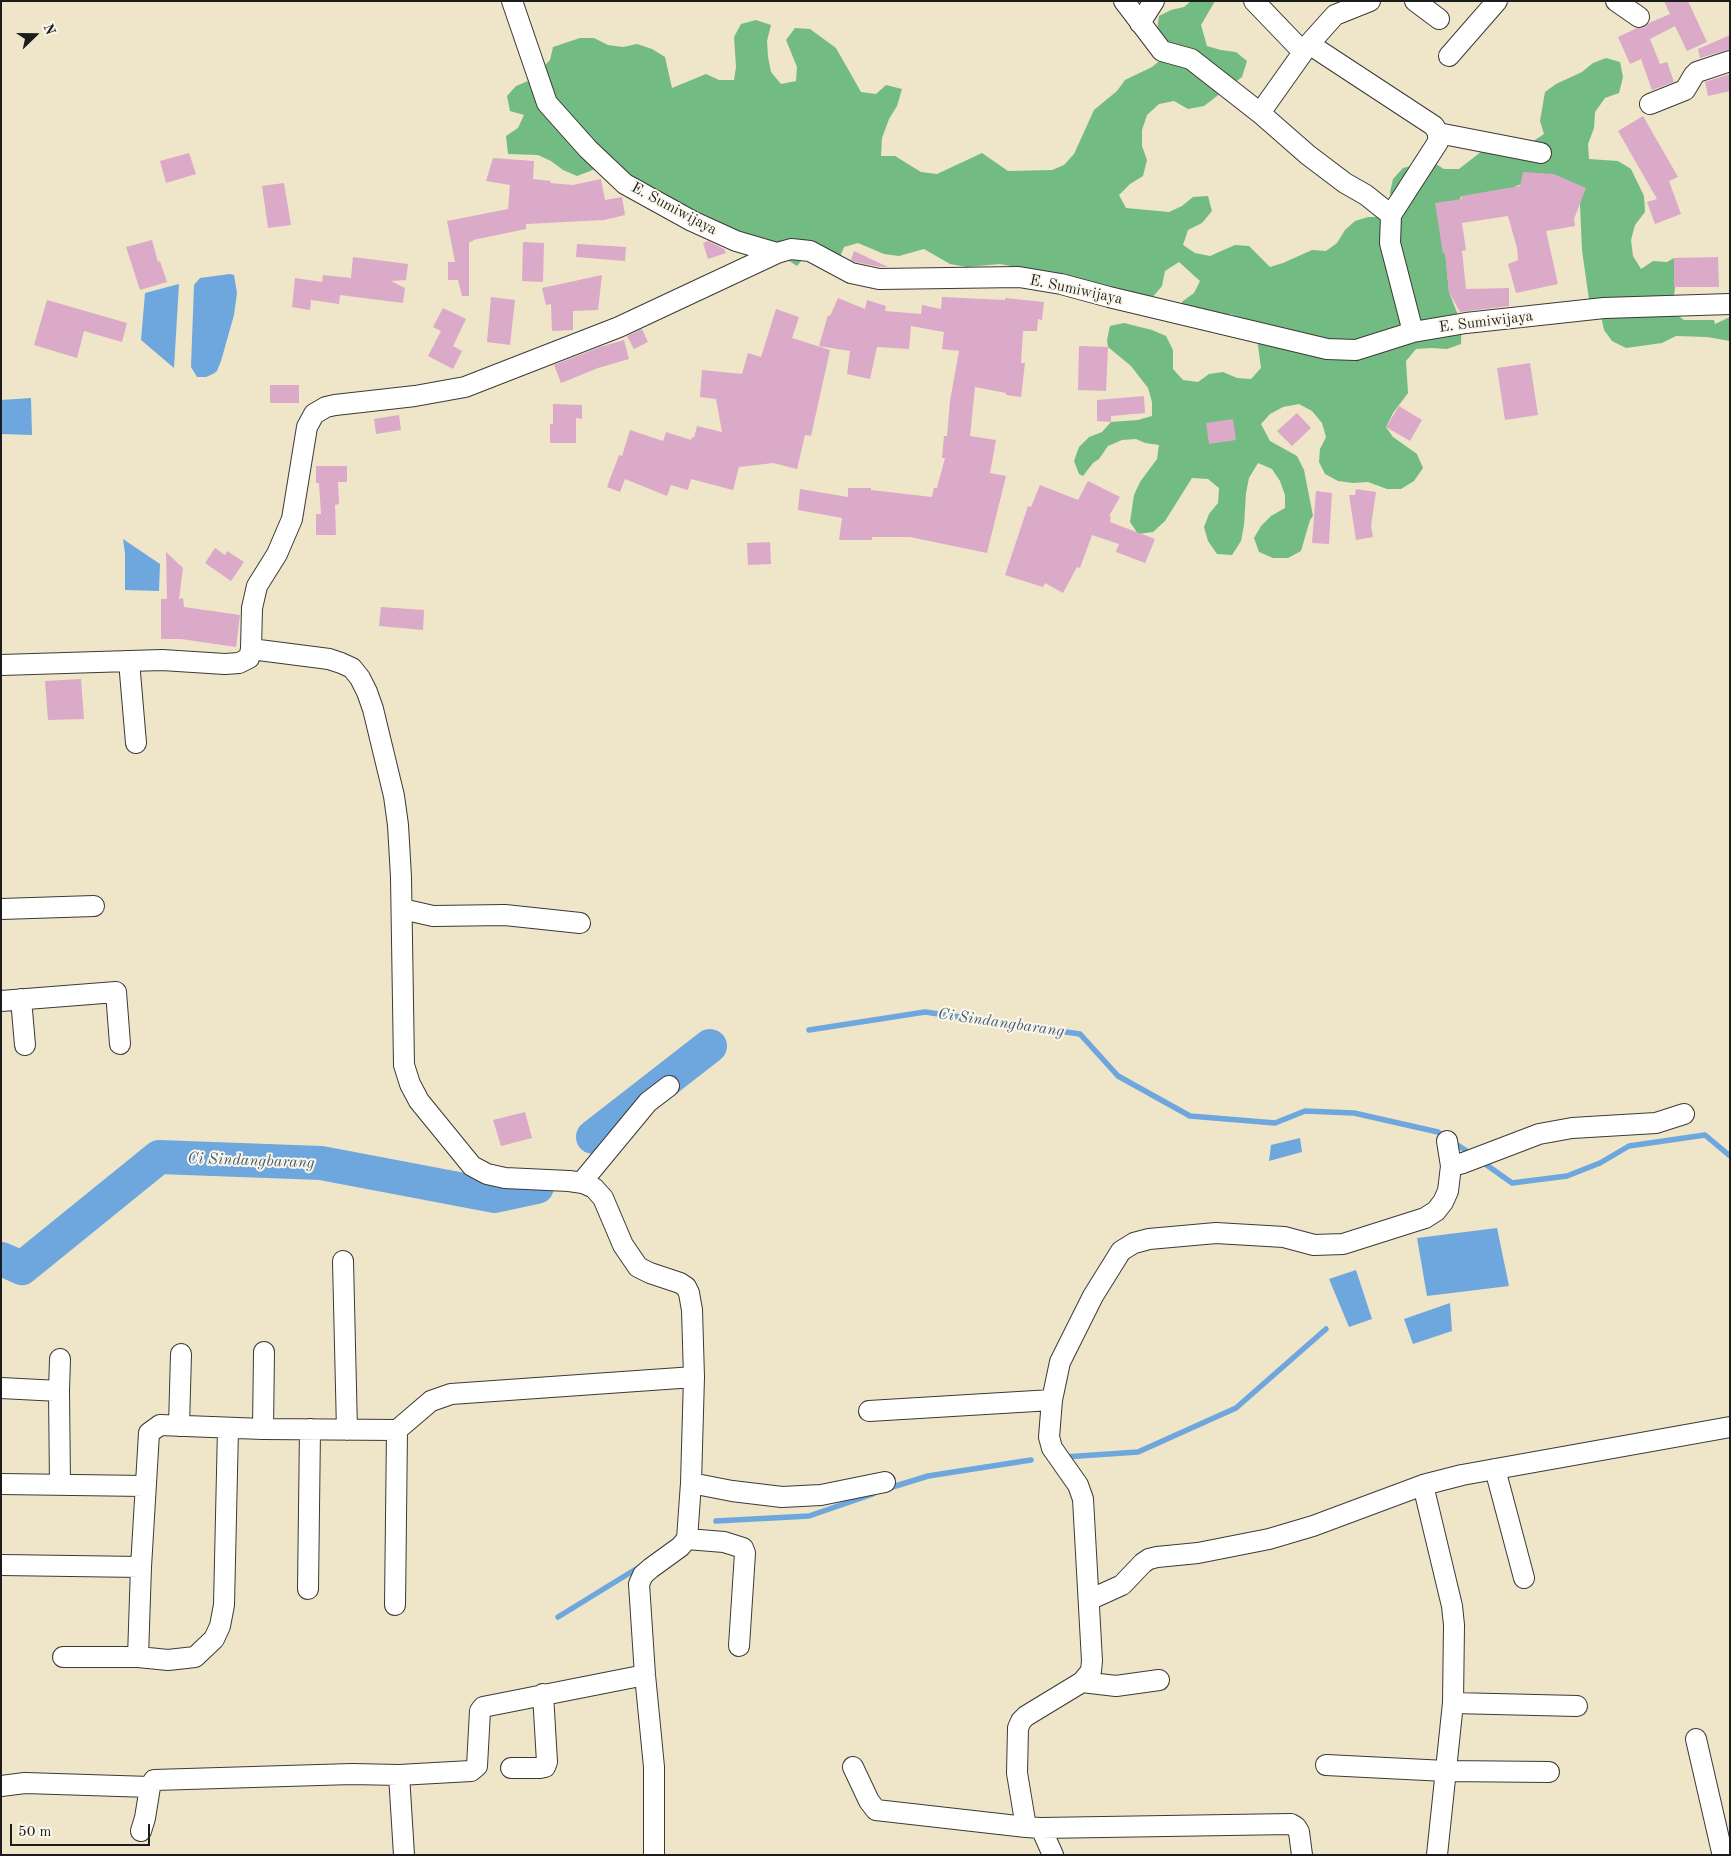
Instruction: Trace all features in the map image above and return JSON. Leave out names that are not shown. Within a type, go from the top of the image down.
[{"type":"street","name":"E. Sumiwijaya","points":[[512,1],[547,103],[588,149],[625,184],[692,221],[736,241],[777,253],[796,248],[810,251],[851,273],[879,279],[1019,278],[1061,284],[1327,349],[1356,350],[1413,332],[1466,322],[1604,308],[1730,304]]},
{"type":"street","points":[[1124,1],[1162,51],[1192,59],[1260,113],[1308,155],[1345,183],[1366,195],[1391,215]]},
{"type":"street","points":[[1140,23],[1154,1]]},
{"type":"street","points":[[1254,1],[1306,48],[1434,126],[1438,133],[1438,142],[1391,215],[1390,243],[1413,332]]},
{"type":"street","points":[[1260,113],[1306,48],[1335,15],[1370,1]]},
{"type":"street","points":[[1415,1],[1439,19]]},
{"type":"street","points":[[1449,56],[1497,1]]},
{"type":"street","points":[[1616,1],[1639,17]]},
{"type":"street","points":[[1650,104],[1685,90],[1697,72],[1730,61]]},
{"type":"street","points":[[1438,133],[1541,153]]},
{"type":"street","points":[[1,666],[162,660],[239,664],[249,658],[252,608],[257,586],[277,554],[292,519],[306,427],[314,414],[326,407],[415,396],[466,387],[619,327],[777,253]]},
{"type":"street","points":[[251,649],[330,659],[352,668],[360,678],[373,709],[394,796],[400,852],[404,1065],[410,1084],[419,1101],[472,1166],[487,1174],[505,1178],[581,1183],[594,1188],[603,1198],[623,1245],[638,1267],[650,1273],[672,1279],[686,1287],[689,1293],[692,1310],[694,1377],[691,1484],[687,1539],[680,1547],[650,1568],[643,1575],[639,1584],[654,1766],[654,1855]]},
{"type":"street","points":[[129,661],[136,743]]},
{"type":"street","points":[[1,909],[94,906]]},
{"type":"street","points":[[402,909],[432,916],[505,914],[580,923]]},
{"type":"street","points":[[1,1001],[116,992],[120,1044]]},
{"type":"street","points":[[21,999],[25,1045]]},
{"type":"street","points":[[581,1183],[648,1102],[669,1086]]},
{"type":"street","points":[[1457,1165],[1539,1134],[1572,1128],[1656,1123],[1684,1114]]},
{"type":"street","points":[[1053,1855],[1033,1828],[1017,1773],[1018,1728],[1026,1716],[1082,1682],[1091,1671],[1083,1499],[1078,1485],[1052,1448],[1049,1437],[1052,1400],[1060,1362],[1093,1296],[1121,1252],[1134,1243],[1149,1239],[1216,1233],[1284,1237],[1314,1245],[1343,1244],[1425,1218],[1436,1211],[1443,1202],[1457,1165],[1447,1141]]},
{"type":"street","points":[[343,1261],[347,1430]]},
{"type":"street","points":[[263,1429],[264,1352]]},
{"type":"street","points":[[179,1426],[181,1354]]},
{"type":"street","points":[[60,1359],[60,1485]]},
{"type":"street","points":[[138,1657],[140,1567],[149,1433],[160,1425],[263,1429],[397,1430],[431,1401],[451,1394],[694,1377]]},
{"type":"street","points":[[1,1388],[59,1391]]},
{"type":"street","points":[[868,1411],[1052,1400]]},
{"type":"street","points":[[1089,1600],[1122,1585],[1149,1559],[1198,1554],[1269,1539],[1313,1526],[1424,1485],[1462,1475],[1730,1427]]},
{"type":"street","points":[[63,1657],[138,1657],[168,1660],[195,1656],[214,1640],[220,1626],[224,1605],[228,1428]]},
{"type":"street","points":[[308,1589],[310,1429]]},
{"type":"street","points":[[395,1605],[397,1430]]},
{"type":"street","points":[[1495,1468],[1524,1578]]},
{"type":"street","points":[[691,1484],[782,1497],[821,1495],[885,1482]]},
{"type":"street","points":[[1,1484],[145,1486]]},
{"type":"street","points":[[1424,1485],[1452,1606],[1453,1703],[1437,1855]]},
{"type":"street","points":[[687,1539],[724,1542],[743,1548],[746,1565],[739,1646]]},
{"type":"street","points":[[1,1565],[140,1567]]},
{"type":"street","points":[[141,1831],[150,1787],[154,1780],[157,1779],[343,1774],[399,1775],[475,1769],[478,1762],[480,1711],[483,1707],[645,1675]]},
{"type":"street","points":[[1082,1682],[1116,1686],[1160,1680]]},
{"type":"street","points":[[511,1768],[545,1767],[547,1762],[543,1694]]},
{"type":"street","points":[[1453,1703],[1577,1706]]},
{"type":"street","points":[[1696,1740],[1720,1853]]},
{"type":"street","points":[[1326,1765],[1446,1771],[1549,1772]]},
{"type":"street","points":[[853,1767],[869,1801],[876,1810],[1033,1828],[1291,1824],[1299,1832],[1302,1855]]},
{"type":"street","points":[[399,1775],[404,1855]]},
{"type":"street","points":[[1,1786],[25,1783],[150,1787]]},
{"type":"green space","points":[[1191,1],[1215,1],[1201,25],[1207,46],[1236,52],[1247,61],[1242,77],[1204,106],[1188,109],[1174,101],[1159,104],[1147,115],[1142,130],[1142,146],[1147,160],[1143,176],[1130,184],[1119,195],[1126,208],[1169,212],[1182,206],[1193,197],[1208,196],[1212,211],[1202,223],[1188,230],[1183,245],[1195,253],[1210,256],[1235,245],[1249,246],[1270,267],[1312,250],[1326,251],[1337,243],[1345,230],[1355,221],[1368,217],[1383,217],[1392,206],[1390,192],[1393,179],[1403,168],[1431,161],[1444,169],[1459,169],[1491,144],[1532,142],[1544,134],[1540,121],[1545,92],[1556,84],[1582,72],[1593,63],[1606,58],[1620,62],[1623,77],[1619,93],[1605,98],[1595,112],[1594,128],[1588,144],[1589,159],[1618,161],[1631,169],[1644,196],[1645,212],[1635,225],[1631,240],[1633,256],[1641,269],[1653,261],[1667,262],[1674,258],[1676,280],[1672,311],[1684,320],[1714,320],[1715,324],[1730,317],[1730,341],[1707,337],[1676,336],[1662,343],[1626,348],[1612,341],[1604,330],[1601,316],[1590,307],[1582,250],[1580,204],[1525,183],[1516,186],[1504,196],[1478,210],[1461,196],[1445,250],[1449,292],[1458,315],[1462,314],[1461,344],[1447,349],[1416,349],[1406,361],[1408,393],[1393,413],[1386,427],[1393,437],[1417,454],[1423,468],[1414,481],[1401,489],[1387,489],[1368,482],[1338,481],[1325,474],[1319,462],[1320,449],[1326,437],[1322,423],[1312,411],[1299,404],[1283,407],[1270,414],[1261,424],[1270,441],[1297,456],[1304,470],[1313,516],[1310,520],[1301,551],[1288,558],[1273,558],[1259,552],[1254,538],[1261,526],[1271,516],[1285,508],[1285,495],[1280,481],[1272,469],[1258,463],[1249,478],[1241,541],[1232,555],[1217,554],[1208,541],[1204,527],[1209,514],[1218,503],[1219,488],[1208,479],[1192,478],[1165,521],[1153,532],[1138,534],[1130,522],[1134,495],[1140,482],[1157,459],[1159,445],[1145,443],[1136,439],[1122,440],[1108,446],[1083,476],[1079,474],[1074,461],[1079,447],[1089,437],[1102,432],[1111,422],[1138,420],[1152,416],[1152,402],[1148,388],[1131,366],[1108,347],[1107,340],[1110,326],[1124,323],[1152,330],[1166,336],[1173,350],[1173,369],[1183,380],[1198,382],[1209,374],[1223,372],[1237,378],[1251,379],[1261,368],[1256,331],[1246,320],[1231,314],[1214,320],[1175,312],[1183,301],[1194,293],[1200,281],[1179,262],[1165,271],[1162,286],[1151,299],[1027,275],[1016,267],[1000,264],[967,267],[950,264],[924,249],[899,256],[884,254],[858,243],[844,247],[840,257],[810,251],[797,266],[780,255],[606,165],[577,176],[538,155],[508,154],[506,136],[518,128],[524,115],[510,111],[507,96],[516,86],[528,81],[550,60],[553,47],[580,38],[594,38],[608,45],[623,47],[637,44],[652,49],[665,57],[672,88],[706,74],[719,80],[734,80],[736,67],[734,37],[741,24],[756,20],[771,25],[767,41],[768,57],[771,72],[781,84],[796,81],[797,67],[786,40],[795,28],[810,29],[836,48],[861,92],[876,94],[886,85],[902,89],[897,106],[889,119],[882,138],[881,156],[895,156],[921,172],[937,174],[982,153],[1008,171],[1052,170],[1064,165],[1074,154],[1094,110],[1117,91],[1125,80],[1152,67],[1163,58],[1157,31],[1159,16],[1171,10],[1184,7]]},
{"type":"water","points":[[234,275],[237,293],[234,315],[221,361],[217,371],[213,374],[206,377],[197,377],[191,367],[194,285],[200,278]]},
{"type":"water","points":[[179,284],[174,368],[141,340],[145,293]]},
{"type":"water","points":[[31,398],[32,435],[1,434],[1,400]]},
{"type":"water","points":[[123,539],[160,564],[159,591],[125,590]]},
{"type":"water","points":[[1300,1138],[1302,1152],[1269,1161],[1271,1145]]},
{"type":"water","points":[[1497,1228],[1509,1286],[1427,1296],[1417,1238]]},
{"type":"water","points":[[1356,1270],[1372,1319],[1349,1327],[1329,1279]]},
{"type":"water","points":[[1450,1303],[1452,1331],[1413,1344],[1404,1319]]},
{"type":"building","points":[[1664,1],[1688,1],[1707,42],[1687,51],[1675,26],[1650,39],[1660,64],[1667,62],[1674,82],[1652,90],[1641,59],[1630,64],[1618,37],[1637,28],[1644,28],[1649,23],[1670,14]]},
{"type":"building","points":[[1730,35],[1730,49],[1700,58],[1698,49]]},
{"type":"building","points":[[1730,74],[1730,91],[1708,96],[1705,82]]},
{"type":"building","points":[[1643,116],[1678,177],[1669,181],[1681,214],[1655,224],[1647,202],[1657,199],[1618,131]]},
{"type":"building","points":[[189,153],[196,174],[166,183],[160,161]]},
{"type":"building","points":[[493,158],[534,161],[533,179],[551,181],[550,183],[573,185],[601,179],[605,200],[622,197],[625,215],[604,220],[526,224],[526,229],[473,240],[469,242],[469,296],[462,296],[458,280],[448,280],[448,262],[455,262],[447,221],[508,209],[510,185],[486,181]]},
{"type":"building","points":[[1523,172],[1554,174],[1586,188],[1574,219],[1575,226],[1546,231],[1558,284],[1516,293],[1508,264],[1518,260],[1517,248],[1508,216],[1462,223],[1466,250],[1462,251],[1466,289],[1509,288],[1509,306],[1460,312],[1449,292],[1445,253],[1443,254],[1435,203],[1462,199],[1461,196],[1520,186]]},
{"type":"building","points":[[284,183],[291,225],[268,228],[262,186]]},
{"type":"building","points":[[152,240],[158,262],[160,261],[167,282],[140,290],[126,247]]},
{"type":"building","points":[[708,241],[724,249],[726,253],[708,259],[703,243]]},
{"type":"building","points":[[523,242],[544,243],[543,282],[522,281]]},
{"type":"building","points":[[577,244],[626,247],[625,261],[576,257]]},
{"type":"building","points":[[854,251],[888,267],[855,262],[851,260]]},
{"type":"building","points":[[353,257],[408,264],[406,280],[391,281],[405,288],[403,303],[340,295],[339,304],[311,300],[310,310],[292,307],[295,278],[322,282],[323,275],[351,278]]},
{"type":"building","points":[[1718,257],[1719,287],[1674,287],[1674,258]]},
{"type":"building","points":[[602,275],[598,310],[573,311],[573,330],[552,331],[551,304],[546,305],[542,288]]},
{"type":"building","points":[[491,297],[515,300],[510,345],[487,342]]},
{"type":"building","points":[[942,297],[1005,300],[1005,298],[1044,302],[1042,320],[1038,319],[1037,331],[1023,331],[1021,363],[1025,363],[1021,397],[975,387],[970,436],[996,440],[990,473],[1006,476],[987,553],[910,537],[872,537],[872,540],[839,540],[842,518],[798,510],[800,489],[848,497],[848,488],[871,488],[871,490],[932,497],[934,488],[937,488],[945,458],[942,458],[944,436],[947,436],[950,401],[959,351],[942,349],[944,332],[911,326],[909,349],[877,347],[870,379],[847,374],[850,351],[819,346],[828,315],[830,316],[838,298],[865,309],[867,300],[886,306],[885,311],[921,314],[922,305],[941,309]]},
{"type":"building","points":[[47,300],[127,323],[122,342],[84,331],[77,358],[34,345]]},
{"type":"building","points":[[443,308],[466,319],[453,346],[462,351],[453,369],[428,356],[441,331],[433,327]]},
{"type":"building","points":[[776,309],[799,317],[792,338],[830,350],[811,436],[805,435],[797,469],[773,463],[739,467],[733,490],[691,479],[688,490],[671,485],[667,496],[625,479],[620,492],[607,487],[619,455],[622,456],[630,430],[663,441],[666,432],[691,440],[692,437],[694,438],[697,426],[722,432],[716,399],[700,397],[702,370],[742,374],[748,353],[761,357]]},
{"type":"building","points":[[642,329],[648,342],[634,349],[627,336]]},
{"type":"building","points":[[624,340],[629,359],[598,368],[561,383],[554,365]]},
{"type":"building","points":[[1079,346],[1108,347],[1106,391],[1078,390]]},
{"type":"building","points":[[1530,363],[1538,415],[1505,420],[1497,368]]},
{"type":"building","points":[[270,385],[299,385],[299,403],[270,403]]},
{"type":"building","points":[[1144,396],[1145,413],[1111,416],[1111,422],[1097,421],[1097,400]]},
{"type":"building","points":[[553,404],[582,405],[582,419],[576,418],[576,443],[550,443],[550,424],[553,424]]},
{"type":"building","points":[[1399,406],[1422,420],[1410,441],[1386,427]]},
{"type":"building","points":[[1297,413],[1311,428],[1292,446],[1277,431]]},
{"type":"building","points":[[399,415],[401,430],[376,434],[374,419]]},
{"type":"building","points":[[1233,419],[1236,440],[1209,444],[1206,423]]},
{"type":"building","points":[[316,466],[347,466],[347,482],[338,482],[339,504],[335,505],[336,535],[316,535],[316,514],[321,514],[319,483],[316,483]]},
{"type":"building","points":[[1088,481],[1120,497],[1109,516],[1111,517],[1110,522],[1155,539],[1145,563],[1116,552],[1119,544],[1092,535],[1080,568],[1077,567],[1063,593],[1045,583],[1043,587],[1005,575],[1028,506],[1031,507],[1040,485],[1078,500]]},
{"type":"building","points":[[1356,489],[1376,492],[1371,526],[1373,537],[1356,540],[1349,495],[1355,495]]},
{"type":"building","points":[[1316,491],[1332,493],[1329,544],[1312,543]]},
{"type":"building","points":[[770,542],[771,564],[748,565],[747,543]]},
{"type":"building","points":[[215,548],[225,555],[227,551],[244,562],[231,581],[205,563]]},
{"type":"building","points":[[166,552],[183,568],[179,599],[183,598],[184,607],[240,615],[236,647],[181,639],[161,639],[161,599],[167,599]]},
{"type":"building","points":[[381,607],[424,610],[423,630],[379,626]]},
{"type":"building","points":[[81,679],[84,719],[48,720],[45,681]]},
{"type":"building","points":[[525,1112],[532,1138],[501,1146],[493,1120]]},
{"type":"waterway","name":"Ci Sindangbarang","points":[[809,1030],[925,1012],[1080,1034],[1118,1076],[1190,1116],[1275,1123],[1305,1111],[1354,1113],[1438,1132],[1471,1154]]},
{"type":"waterway","name":"Ci Sindangbarang","points":[[593,1137],[710,1046]]},
{"type":"waterway","name":"Ci Sindangbarang","points":[[1481,1161],[1512,1183],[1567,1176],[1600,1163],[1629,1146],[1705,1135],[1730,1156]]},
{"type":"waterway","name":"Ci Sindangbarang","points":[[1,1259],[22,1268],[159,1157],[321,1163],[495,1196],[537,1187]]},
{"type":"waterway","points":[[1064,1457],[1138,1452],[1236,1408],[1326,1329]]},
{"type":"waterway","points":[[886,1489],[928,1476],[1031,1460]]},
{"type":"waterway","points":[[716,1521],[809,1516],[873,1494]]},
{"type":"waterway","points":[[558,1617],[641,1566]]}]
